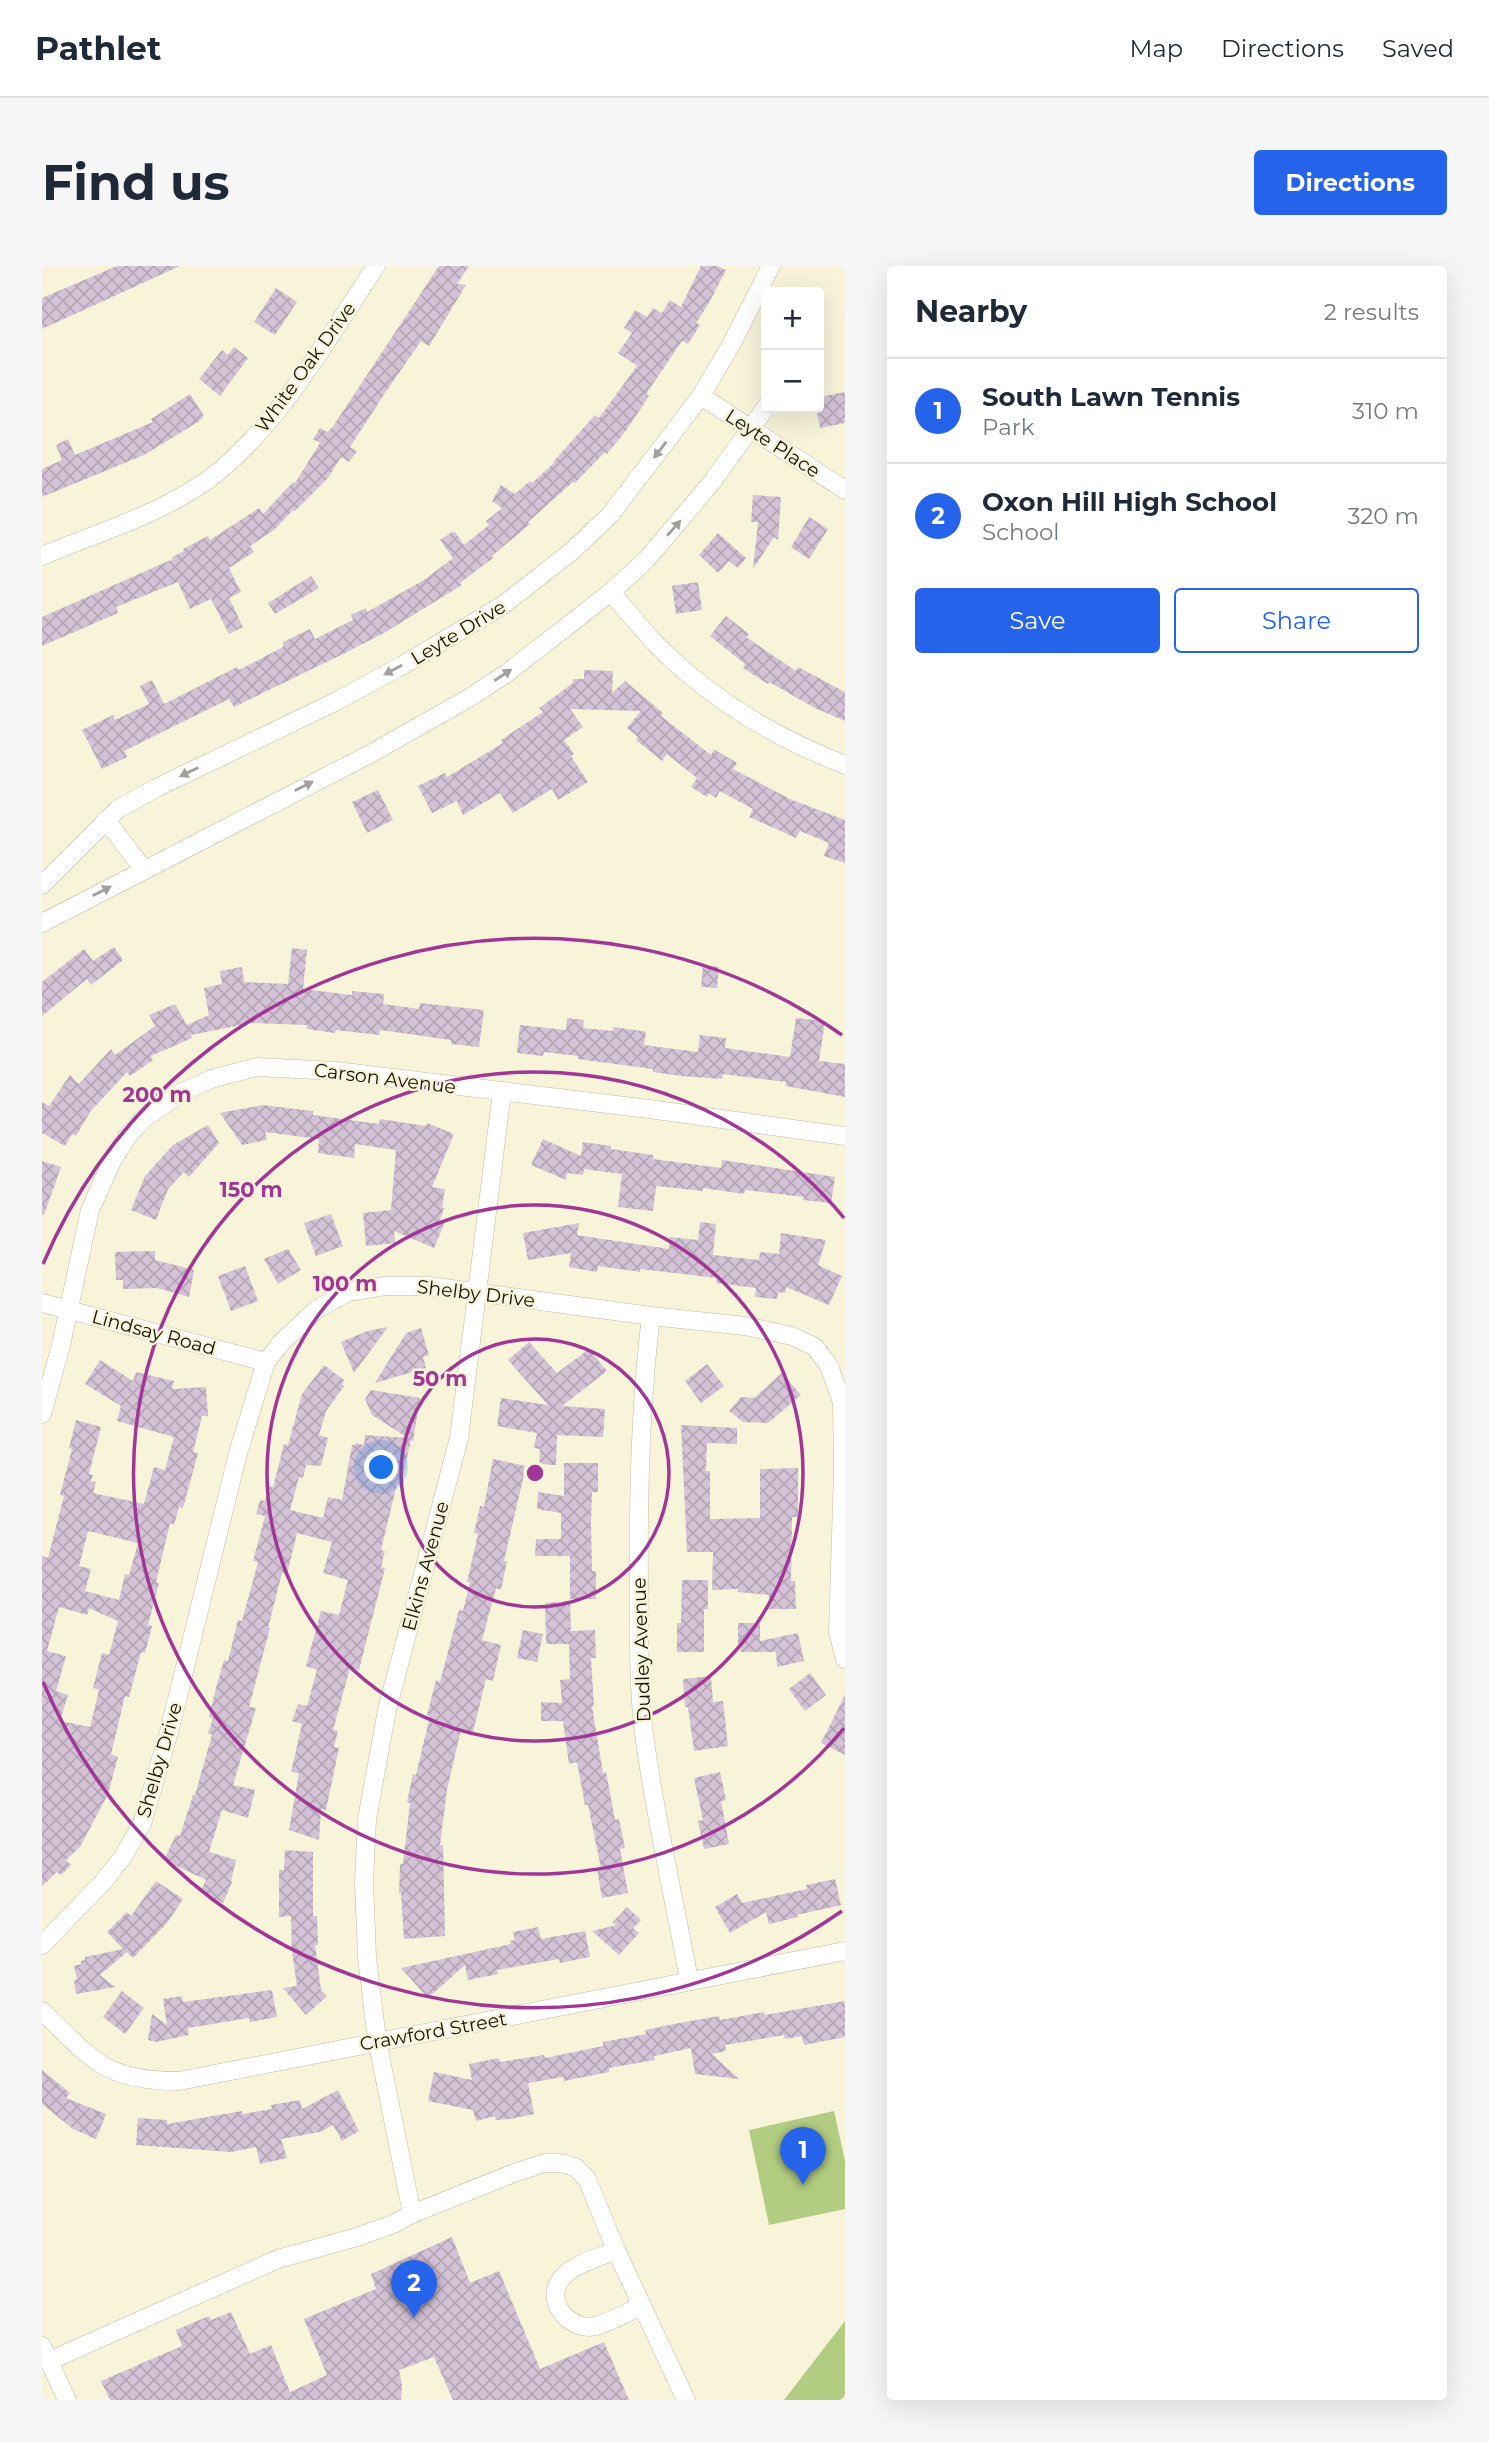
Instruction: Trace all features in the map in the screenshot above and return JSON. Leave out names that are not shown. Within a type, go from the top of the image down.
[{"type":"street","name":"White Oak Drive","points":[[42,556],[169,503],[210,478],[251,442],[272,417],[376,266]]},
{"type":"street","name":"Leyte Drive","points":[[42,885],[118,809],[337,701],[403,665],[503,605],[571,552],[610,516],[701,396],[732,343],[771,266]]},
{"type":"street","name":"Leyte Place","points":[[701,396],[845,490]]},
{"type":"street","points":[[42,923],[370,754],[469,698],[551,641],[611,593],[647,559],[689,511],[762,413]]},
{"type":"street","points":[[611,593],[673,660],[733,710],[777,736],[845,765]]},
{"type":"street","points":[[106,820],[144,870]]},
{"type":"street","name":"Carson Avenue","points":[[42,1414],[90,1210],[118,1150],[134,1127],[166,1101],[190,1088],[245,1069],[275,1066],[502,1091],[845,1136]]},
{"type":"street","name":"Elkins Avenue","points":[[412,2214],[377,2040],[367,1957],[364,1882],[370,1797],[398,1667],[454,1460],[502,1091]]},
{"type":"street","name":"Shelby Drive","points":[[42,1945],[104,1881],[122,1858],[142,1824],[172,1719],[239,1453],[266,1362],[291,1332],[317,1309],[348,1293],[398,1285],[438,1287],[651,1317],[745,1326],[792,1336],[815,1347],[829,1366],[840,1390],[844,1418],[838,1632],[845,1659]]},
{"type":"street","name":"Lindsay Road","points":[[42,1303],[266,1362]]},
{"type":"street","name":"Dudley Avenue","points":[[651,1317],[643,1377],[639,1474],[639,1679],[658,1823],[689,1980]]},
{"type":"street","name":"Crawford Street","points":[[42,2011],[103,2067],[131,2078],[156,2081],[192,2079],[377,2040],[481,2023],[845,1951]]},
{"type":"street","points":[[67,2400],[46,2354],[278,2259],[357,2237],[545,2163],[561,2163],[575,2167],[587,2179],[615,2250],[686,2400]]},
{"type":"street","points":[[615,2250],[569,2271],[558,2283],[556,2298],[561,2314],[570,2322],[595,2326],[641,2306]]},
{"type":"green space","points":[[834,2111],[845,2161],[845,2209],[769,2225],[749,2130]]},
{"type":"green space","points":[[845,2321],[845,2400],[784,2400]]},
{"type":"building","points":[[117,266],[180,266],[42,329],[42,298]]},
{"type":"building","points":[[439,266],[469,266],[457,284],[466,285],[429,346],[421,341],[387,390],[350,447],[357,451],[349,462],[341,457],[328,478],[295,511],[274,530],[250,546],[254,552],[229,568],[241,592],[229,598],[243,627],[229,634],[211,599],[190,609],[178,582],[116,607],[118,613],[42,646],[42,617],[173,559],[172,557],[184,551],[183,549],[208,536],[210,540],[259,508],[263,514],[293,482],[295,483],[320,443],[313,439],[320,428],[327,432],[332,428]]},
{"type":"building","points":[[701,266],[717,266],[726,270],[696,323],[700,325],[688,344],[682,341],[646,394],[649,396],[625,432],[607,454],[605,452],[575,483],[528,522],[530,524],[492,556],[493,558],[460,583],[462,585],[384,633],[343,654],[234,707],[229,699],[124,751],[127,757],[102,769],[82,730],[113,715],[115,720],[149,704],[140,686],[152,680],[164,704],[237,667],[239,670],[283,647],[283,642],[310,629],[315,639],[353,620],[351,615],[366,608],[367,612],[424,580],[453,558],[440,540],[455,532],[464,545],[489,525],[486,521],[502,508],[492,501],[501,485],[515,494],[530,481],[532,483],[554,463],[595,415],[599,418],[637,366],[618,353],[632,333],[624,328],[635,310],[647,317],[653,308],[662,313],[670,300],[681,307]]},
{"type":"building","points":[[276,288],[297,302],[275,335],[254,322]]},
{"type":"building","points":[[234,347],[248,358],[220,396],[199,379],[222,350],[228,355]]},
{"type":"building","points":[[845,392],[845,423],[820,428],[817,413],[824,413],[824,396]]},
{"type":"building","points":[[190,394],[204,416],[198,422],[144,455],[42,497],[42,469],[62,460],[56,445],[68,439],[75,455],[153,422],[151,419]]},
{"type":"building","points":[[753,495],[781,497],[778,540],[774,537],[753,569],[758,522],[751,522]]},
{"type":"building","points":[[809,517],[828,529],[809,559],[791,547]]},
{"type":"building","points":[[718,533],[746,558],[738,568],[729,561],[718,573],[699,555]]},
{"type":"building","points":[[311,576],[319,588],[275,614],[268,603]]},
{"type":"building","points":[[698,582],[702,610],[676,614],[672,586]]},
{"type":"building","points":[[726,616],[749,634],[746,637],[796,671],[798,667],[845,692],[845,721],[815,708],[769,682],[768,684],[743,668],[745,664],[710,636]]},
{"type":"building","points":[[584,670],[613,671],[612,693],[625,681],[663,713],[661,716],[711,755],[714,749],[737,763],[733,769],[790,799],[845,820],[845,863],[824,856],[829,843],[800,831],[796,838],[749,817],[753,809],[720,791],[716,798],[709,793],[707,797],[691,787],[697,778],[667,754],[662,761],[636,740],[638,737],[627,728],[641,711],[570,709],[583,727],[564,740],[588,782],[558,800],[552,789],[513,813],[500,793],[463,815],[457,801],[432,813],[418,786],[445,773],[447,777],[503,743],[501,740],[543,712],[539,708],[573,683],[573,679],[584,679]]},
{"type":"building","points":[[378,790],[393,820],[367,833],[352,802]]},
{"type":"building","points":[[114,947],[123,960],[91,985],[87,979],[42,1016],[42,982],[84,949],[93,961]]},
{"type":"building","points":[[292,948],[307,950],[303,989],[352,995],[352,991],[384,994],[383,1004],[419,1009],[420,1003],[484,1010],[479,1047],[451,1044],[451,1040],[380,1030],[379,1035],[336,1030],[335,1033],[307,1029],[307,1025],[251,1023],[191,1035],[192,1038],[151,1056],[153,1060],[130,1076],[127,1072],[90,1112],[76,1136],[72,1134],[65,1146],[42,1133],[42,1102],[49,1106],[70,1075],[79,1084],[111,1049],[115,1055],[155,1026],[149,1015],[175,1004],[187,1025],[209,1015],[204,988],[222,984],[220,971],[242,967],[244,982],[288,984]]},
{"type":"building","points":[[703,965],[719,967],[717,988],[701,987]]},
{"type":"building","points":[[567,1018],[584,1020],[583,1028],[613,1031],[613,1027],[646,1032],[644,1045],[698,1052],[700,1035],[726,1038],[725,1048],[790,1057],[796,1018],[825,1021],[819,1061],[845,1064],[845,1097],[786,1086],[786,1082],[723,1074],[722,1079],[681,1076],[653,1072],[653,1069],[578,1059],[578,1056],[544,1052],[543,1056],[517,1053],[520,1025],[566,1030]]},
{"type":"building","points":[[262,1105],[313,1111],[313,1115],[379,1124],[380,1119],[426,1126],[427,1123],[454,1134],[432,1187],[445,1189],[440,1220],[445,1222],[434,1248],[394,1231],[395,1243],[366,1246],[363,1213],[391,1210],[396,1150],[355,1144],[354,1158],[318,1153],[319,1139],[265,1132],[267,1140],[242,1145],[220,1113]]},
{"type":"building","points":[[208,1125],[219,1143],[189,1177],[184,1172],[168,1189],[156,1220],[131,1210],[145,1176],[173,1145]]},
{"type":"building","points":[[543,1139],[581,1156],[583,1142],[653,1155],[653,1159],[721,1168],[722,1160],[835,1177],[831,1203],[745,1190],[744,1194],[703,1188],[703,1191],[656,1186],[653,1211],[618,1207],[622,1174],[584,1169],[583,1175],[567,1173],[566,1180],[531,1165]]},
{"type":"building","points":[[42,1161],[61,1167],[44,1215],[42,1214]]},
{"type":"building","points":[[331,1214],[343,1246],[316,1256],[304,1223]]},
{"type":"building","points":[[700,1222],[716,1224],[713,1255],[759,1260],[760,1252],[779,1254],[781,1233],[826,1240],[818,1265],[842,1276],[829,1305],[786,1287],[785,1293],[778,1292],[777,1299],[755,1297],[756,1288],[716,1283],[717,1278],[640,1269],[640,1272],[598,1266],[597,1272],[569,1267],[571,1253],[528,1260],[523,1233],[579,1223],[577,1235],[669,1249],[670,1237],[698,1240]]},
{"type":"building","points":[[288,1249],[301,1270],[278,1284],[264,1259]]},
{"type":"building","points":[[155,1251],[155,1260],[194,1270],[189,1297],[157,1288],[123,1289],[123,1280],[116,1280],[115,1252]]},
{"type":"building","points":[[245,1266],[258,1301],[231,1311],[218,1276]]},
{"type":"building","points":[[388,1327],[354,1373],[341,1342],[367,1331]]},
{"type":"building","points":[[421,1328],[429,1355],[423,1357],[426,1368],[375,1383],[406,1333]]},
{"type":"building","points":[[529,1342],[557,1373],[589,1349],[607,1371],[562,1406],[605,1409],[603,1437],[557,1435],[556,1465],[539,1464],[540,1449],[534,1448],[537,1433],[497,1426],[501,1398],[548,1405],[508,1360]]},
{"type":"building","points":[[100,1360],[133,1381],[136,1372],[174,1381],[172,1389],[206,1387],[208,1416],[202,1416],[193,1452],[198,1453],[183,1508],[179,1507],[174,1525],[170,1523],[148,1625],[152,1626],[145,1653],[141,1652],[129,1697],[125,1696],[111,1754],[118,1757],[108,1794],[80,1847],[66,1860],[71,1865],[61,1875],[57,1872],[42,1886],[42,1556],[48,1558],[64,1496],[60,1495],[72,1449],[69,1448],[76,1420],[101,1427],[89,1474],[93,1475],[91,1481],[96,1482],[93,1493],[144,1504],[154,1467],[165,1470],[174,1437],[117,1421],[121,1406],[85,1384]],"holes":[[[88,1531],[138,1543],[129,1575],[125,1574],[119,1600],[85,1591],[91,1569],[79,1566]],[[59,1607],[87,1615],[89,1608],[118,1621],[109,1655],[102,1653],[93,1688],[99,1690],[90,1727],[60,1721],[68,1695],[56,1691],[66,1656],[47,1651]]]},
{"type":"building","points":[[707,1364],[724,1386],[701,1403],[685,1381]]},
{"type":"building","points":[[324,1365],[344,1380],[342,1385],[345,1385],[326,1411],[319,1435],[328,1438],[321,1466],[306,1465],[303,1478],[299,1477],[290,1510],[323,1518],[328,1497],[342,1500],[352,1445],[364,1445],[365,1435],[408,1438],[372,1415],[365,1399],[371,1390],[420,1398],[413,1441],[411,1440],[401,1485],[397,1484],[381,1550],[385,1551],[381,1567],[385,1568],[359,1670],[350,1668],[333,1730],[338,1731],[334,1747],[339,1748],[326,1810],[321,1809],[319,1840],[289,1830],[299,1773],[291,1772],[302,1724],[292,1721],[298,1704],[307,1706],[317,1670],[306,1666],[321,1611],[339,1615],[348,1580],[323,1573],[332,1542],[297,1533],[287,1574],[282,1573],[268,1628],[249,1707],[256,1708],[233,1785],[255,1790],[248,1818],[222,1810],[209,1852],[236,1860],[232,1882],[223,1903],[200,1892],[206,1880],[164,1860],[176,1835],[180,1836],[212,1735],[208,1733],[213,1718],[209,1717],[216,1688],[224,1660],[228,1661],[238,1620],[242,1621],[258,1562],[253,1561],[265,1516],[256,1514],[260,1500],[265,1501],[269,1486],[273,1487],[284,1444],[288,1445],[302,1394]]},
{"type":"building","points":[[782,1373],[801,1395],[768,1423],[743,1422],[729,1411],[741,1397],[754,1398]]},
{"type":"building","points":[[681,1425],[737,1428],[737,1444],[707,1443],[706,1471],[710,1471],[710,1519],[760,1518],[760,1469],[798,1468],[798,1517],[792,1517],[791,1581],[795,1581],[796,1609],[769,1609],[769,1595],[738,1592],[738,1589],[712,1590],[713,1552],[687,1552]]},
{"type":"building","points":[[493,1459],[526,1466],[504,1561],[507,1561],[501,1590],[496,1588],[482,1640],[501,1645],[493,1681],[486,1679],[473,1732],[461,1729],[447,1790],[440,1845],[443,1845],[445,1936],[404,1939],[399,1893],[400,1864],[403,1864],[410,1803],[407,1802],[413,1774],[416,1775],[436,1680],[440,1682],[459,1610],[463,1611],[478,1534],[474,1533],[480,1506],[484,1507]]},
{"type":"building","points":[[564,1463],[598,1463],[598,1492],[592,1492],[591,1522],[592,1571],[596,1571],[596,1599],[570,1599],[570,1556],[535,1556],[536,1539],[561,1539],[561,1513],[537,1509],[538,1492],[564,1496]]},
{"type":"building","points":[[682,1580],[708,1580],[708,1609],[704,1609],[704,1652],[677,1652]]},
{"type":"building","points":[[570,1601],[571,1631],[595,1630],[596,1658],[591,1658],[592,1706],[603,1773],[606,1772],[615,1820],[619,1819],[625,1848],[620,1849],[628,1893],[602,1898],[597,1869],[601,1868],[588,1805],[585,1805],[577,1762],[569,1764],[563,1721],[541,1721],[541,1702],[562,1703],[560,1680],[570,1679],[569,1644],[546,1644],[545,1603]]},
{"type":"building","points":[[738,1623],[760,1623],[760,1641],[798,1633],[804,1661],[777,1667],[776,1652],[741,1652],[740,1645],[745,1644],[738,1644]]},
{"type":"building","points":[[523,1630],[543,1634],[537,1662],[517,1658]]},
{"type":"building","points":[[810,1673],[826,1695],[805,1711],[789,1689]]},
{"type":"building","points":[[711,1677],[713,1702],[723,1701],[728,1746],[694,1751],[688,1707],[685,1707],[683,1679]]},
{"type":"building","points":[[845,1695],[845,1755],[821,1743]]},
{"type":"building","points":[[720,1772],[726,1800],[721,1801],[729,1844],[704,1849],[698,1821],[703,1820],[694,1778]]},
{"type":"building","points":[[285,1850],[313,1852],[313,1916],[317,1916],[318,1945],[315,1945],[321,1990],[327,1996],[306,2015],[283,1988],[297,1986],[291,1916],[279,1917],[279,1870],[284,1870]]},
{"type":"building","points":[[835,1879],[841,1905],[769,1924],[766,1912],[730,1933],[715,1907],[737,1894],[742,1903],[807,1889],[806,1885]]},
{"type":"building","points":[[156,1881],[183,1899],[167,1923],[133,1958],[127,1952],[100,1975],[115,1987],[76,1994],[74,1966],[81,1964],[85,1957],[123,1949],[107,1932],[127,1912],[131,1916]]},
{"type":"building","points":[[627,1907],[641,1920],[633,1928],[639,1933],[619,1955],[592,1931],[617,1925],[612,1923]]},
{"type":"building","points":[[538,1927],[541,1939],[585,1931],[590,1957],[560,1963],[559,1959],[497,1970],[498,1974],[468,1980],[465,1965],[428,1998],[401,1968],[511,1944],[510,1941],[515,1940],[513,1932]]},
{"type":"building","points":[[272,1990],[277,2017],[250,2022],[249,2018],[188,2028],[189,2035],[156,2042],[148,2040],[152,2014],[167,2025],[163,1999],[182,1996],[183,2002]]},
{"type":"building","points":[[122,1991],[144,2008],[125,2034],[103,2017]]},
{"type":"building","points":[[845,2001],[845,2037],[804,2045],[802,2036],[785,2039],[784,2035],[725,2045],[726,2051],[712,2054],[739,2079],[695,2074],[691,2048],[654,2056],[655,2060],[609,2068],[609,2072],[564,2081],[563,2077],[528,2083],[534,2114],[510,2119],[496,2120],[495,2116],[476,2121],[473,2110],[428,2101],[434,2072],[472,2080],[469,2064],[499,2058],[500,2062],[544,2055],[545,2058],[603,2046],[603,2042],[646,2034],[645,2030],[674,2024],[719,2016],[720,2020],[764,2012],[765,2015]]},
{"type":"building","points":[[42,2070],[70,2093],[66,2098],[106,2114],[96,2139],[73,2129],[42,2104]]},
{"type":"building","points":[[338,2090],[359,2131],[342,2141],[333,2125],[320,2132],[281,2139],[287,2158],[260,2164],[256,2147],[231,2152],[136,2145],[138,2118],[167,2120],[167,2124],[242,2111],[243,2114],[272,2109],[271,2105],[300,2100],[302,2109]]},
{"type":"building","points":[[452,2237],[470,2283],[499,2271],[540,2369],[604,2342],[629,2400],[453,2400],[434,2357],[399,2370],[401,2400],[110,2400],[101,2381],[182,2346],[176,2330],[209,2316],[211,2320],[231,2312],[250,2354],[271,2345],[290,2392],[327,2375],[304,2319],[376,2289],[371,2274]]},
{"type":"place","name":"South Lawn Tennis","points":[[803,2185]]},
{"type":"place","name":"Oxon Hill High School","points":[[414,2318]]}]
